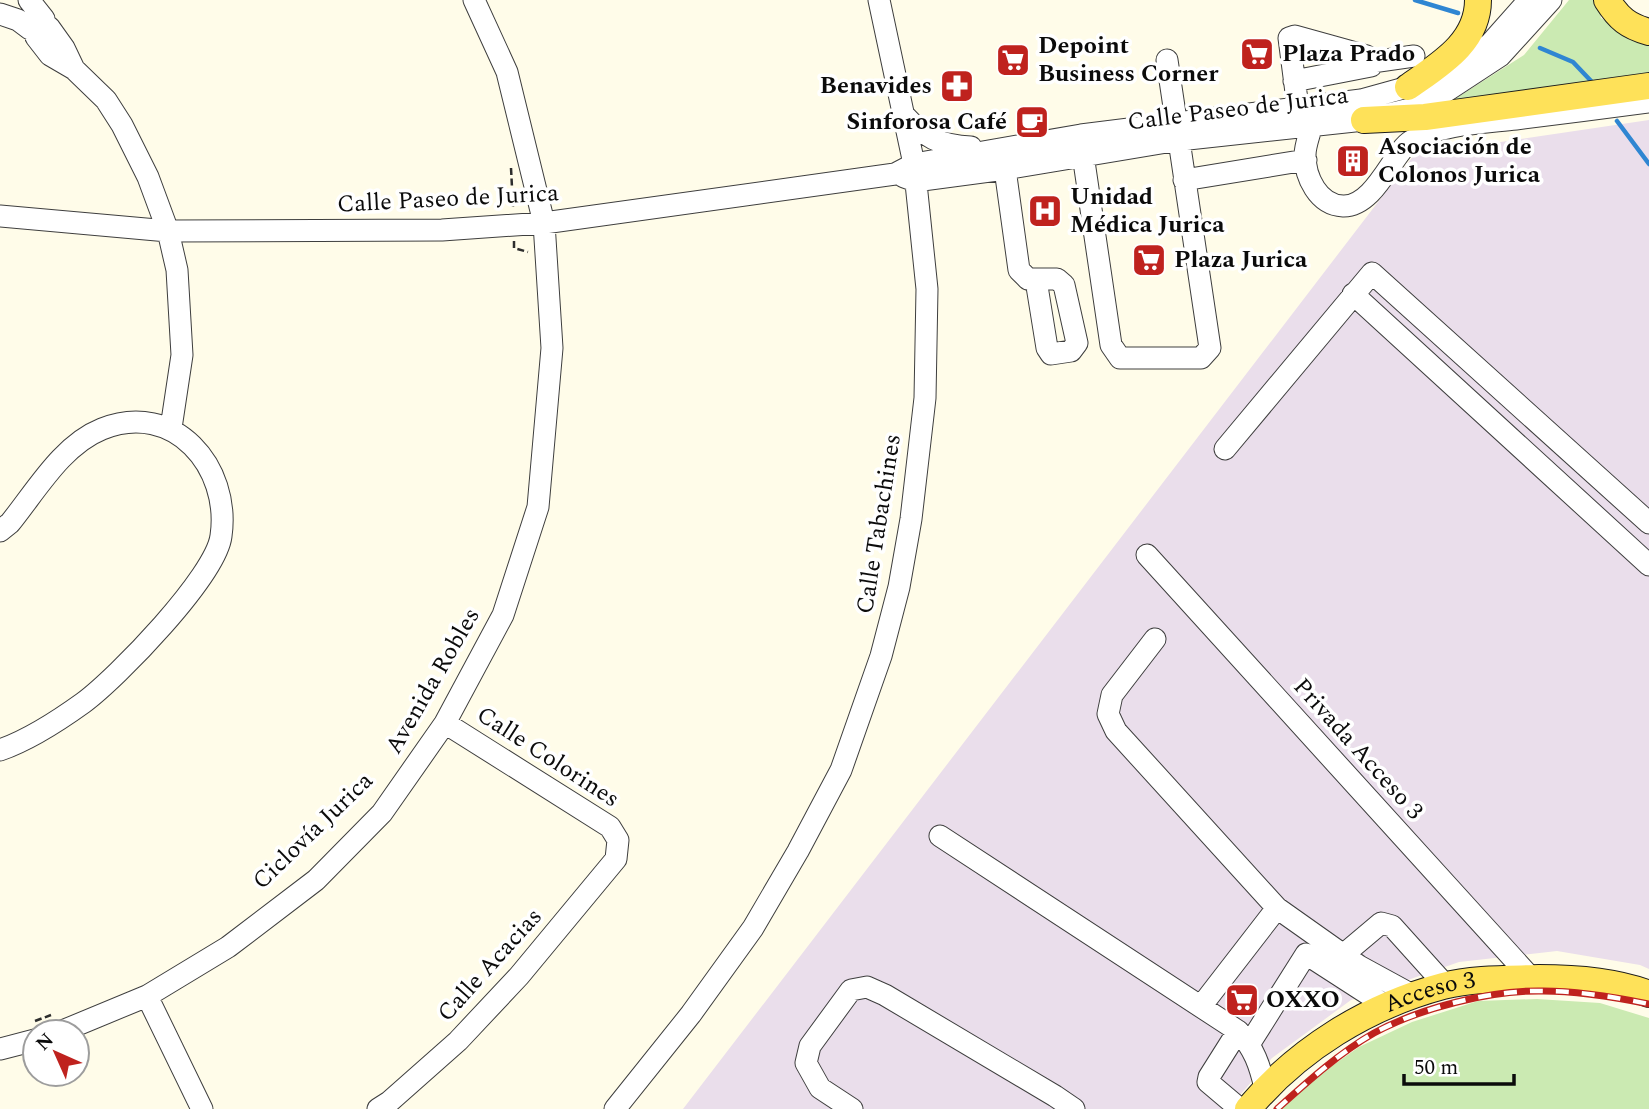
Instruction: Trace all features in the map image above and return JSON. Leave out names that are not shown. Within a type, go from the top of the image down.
[{"type":"main road","points":[[1607,0],[1616,14],[1631,27],[1649,32]]},
{"type":"main road","points":[[1409,87],[1452,56],[1486,46],[1478,3]]},
{"type":"main road","points":[[1364,120],[1425,117],[1584,95],[1642,93]]},
{"type":"main road","name":"Acceso 3","points":[[1248,1109],[1265,1088],[1338,1031],[1385,1005],[1446,986],[1497,979],[1568,978],[1636,989],[1649,994]]},
{"type":"street","points":[[11,0],[0,14],[40,28]]},
{"type":"street","points":[[29,0],[50,55],[74,69],[106,100],[122,125],[148,177],[168,231],[177,270],[182,355],[171,428]]},
{"type":"street","name":"Avenida Robles","points":[[73,1018],[148,996],[228,947],[316,880],[382,813],[445,723],[503,615],[538,507],[552,348],[544,223],[507,72],[474,0]]},
{"type":"street","name":"Calle Tabachines","points":[[615,1109],[691,1014],[752,928],[798,851],[841,770],[881,656],[899,587],[911,519],[925,398],[927,289],[908,173],[903,114],[879,0]]},
{"type":"street","name":"Calle Paseo de Jurica","points":[[1177,132],[1364,120],[1410,109],[1442,94],[1486,46],[1525,14],[1551,0]]},
{"type":"street","points":[[1298,108],[1289,38],[1295,36],[1367,56],[1373,62]]},
{"type":"street","points":[[1294,81],[1371,66],[1373,62],[1414,56]]},
{"type":"street","points":[[1081,145],[1111,345],[1120,358],[1201,358],[1210,348],[1167,60]]},
{"type":"street","name":"Calle Paseo de Jurica","points":[[0,216],[168,231],[442,230],[544,223],[908,173],[1015,148],[1081,145],[1177,132],[1298,108],[1360,100],[1409,87]]},
{"type":"street","points":[[1312,124],[1305,153],[1307,177],[1319,194],[1329,202],[1345,206],[1359,201],[1383,180],[1408,142],[1434,131],[1642,93]]},
{"type":"street","points":[[903,114],[921,131],[948,146],[1001,145],[1015,148]]},
{"type":"street","name":"Calle Paseo de Jurica","points":[[908,173],[1005,169],[1081,145]]},
{"type":"street","points":[[1184,180],[1306,160]]},
{"type":"street","points":[[1005,169],[1019,270],[1028,279],[1036,280]]},
{"type":"street","points":[[1226,449],[1353,294],[1370,274],[1374,274],[1649,523]]},
{"type":"street","points":[[1353,294],[1649,565]]},
{"type":"street","points":[[0,531],[10,523],[74,445],[102,429],[125,423],[149,422],[171,428],[201,455],[215,478],[223,509],[221,540],[204,573],[144,646],[85,702],[19,743],[0,750]]},
{"type":"street","name":"Privada Acceso 3","points":[[1147,555],[1531,978]]},
{"type":"street","points":[[1155,639],[1112,695],[1108,714],[1116,731],[1277,908],[1359,966],[1415,996]]},
{"type":"street","name":"Calle Colorines","points":[[445,723],[610,827],[618,840]]},
{"type":"street","points":[[940,836],[1202,1006],[1244,1037],[1259,1065],[1265,1088]]},
{"type":"street","name":"Calle Acacias","points":[[378,1109],[390,1102],[458,1041],[519,976],[616,859],[618,840]]},
{"type":"street","points":[[1202,1006],[1277,908]]},
{"type":"street","points":[[1343,955],[1381,923],[1385,923],[1392,926],[1446,986]]},
{"type":"street","points":[[1240,1109],[1208,1082],[1209,1077],[1244,1037],[1306,954],[1385,1005]]},
{"type":"street","points":[[852,1109],[820,1088],[806,1063],[810,1046],[851,990],[867,987],[897,1002],[1074,1109]]},
{"type":"street","points":[[148,996],[202,1109]]},
{"type":"street","points":[[0,1049],[21,1038]]},
{"type":"path","points":[[510,157],[514,248],[534,254]]},
{"type":"shaded area","points":[[1649,120],[1649,969],[1640,965],[1557,951],[1459,962],[1351,1000],[1272,1058],[1228,1109],[683,1109],[1414,155]]},
{"type":"green space","points":[[1569,0],[1597,0],[1601,18],[1649,45],[1649,84],[1447,104],[1524,55]]},
{"type":"green space","points":[[1537,999],[1600,1003],[1649,1018],[1649,1109],[1278,1109],[1302,1087],[1359,1047],[1412,1022],[1478,1001]]},
{"type":"waterway","points":[[1415,0],[1458,13]]},
{"type":"waterway","points":[[1540,48],[1573,62],[1592,82]]},
{"type":"waterway","points":[[1617,121],[1649,164]]},
{"type":"railway","points":[[1277,1109],[1324,1068],[1361,1041],[1392,1024],[1434,1008],[1478,997],[1522,991],[1570,992],[1649,1004]]},
{"type":"place","name":"Plaza Prado","points":[[1257,54]]},
{"type":"place","name":"Depoint Business Corner","points":[[1013,60]]},
{"type":"place","name":"Benavides","points":[[957,86]]},
{"type":"place","name":"Sinforosa Café","points":[[1032,122]]},
{"type":"place","name":"Asociación de Colonos Jurica","points":[[1353,161]]},
{"type":"place","name":"Unidad Médica Jurica","points":[[1045,211]]},
{"type":"place","name":"Plaza Jurica","points":[[1149,260]]},
{"type":"place","name":"OXXO","points":[[1242,1000]]}]
